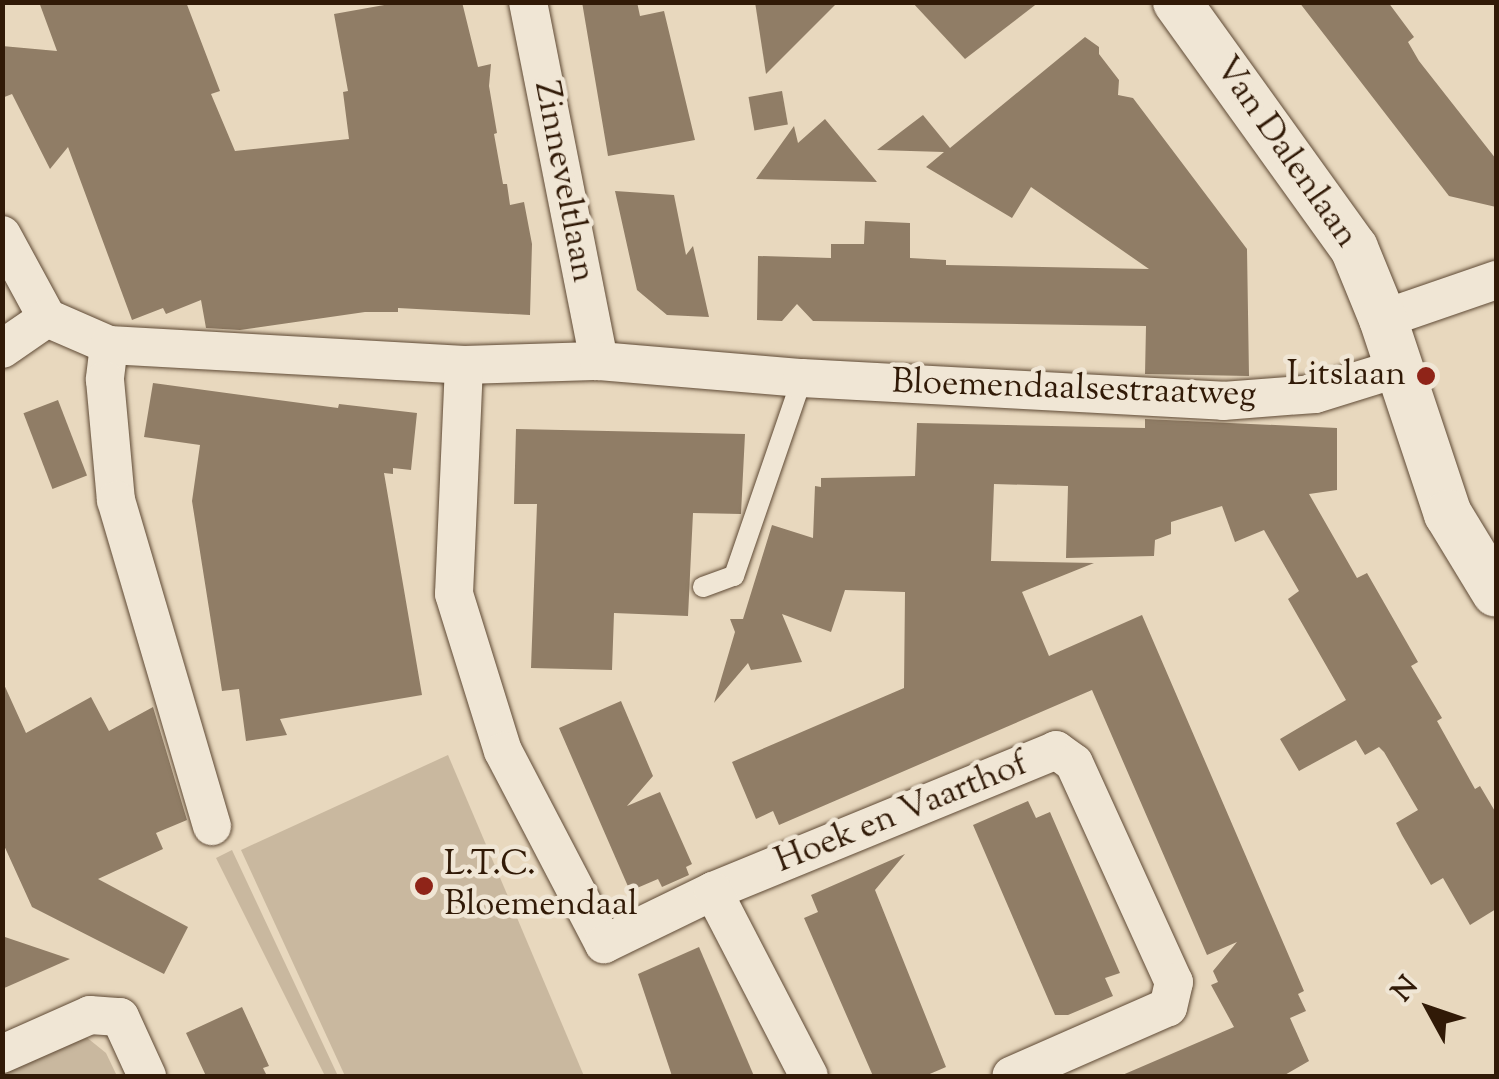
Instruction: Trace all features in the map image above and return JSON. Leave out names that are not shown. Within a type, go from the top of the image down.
[{"type":"street","name":"Zinneveltlaan","points":[[528,2],[599,361]]},
{"type":"street","name":"Van Dalenlaan","points":[[1177,2],[1354,248],[1383,320],[1396,369]]},
{"type":"street","points":[[2,235],[46,318],[2,350]]},
{"type":"street","points":[[1383,320],[1496,280]]},
{"type":"street","name":"Bloemendaalsestraatweg","points":[[46,318],[109,345],[464,365],[599,361],[802,378],[1223,402],[1315,394],[1396,369]]},
{"type":"street","points":[[109,345],[105,380],[116,500],[212,826]]},
{"type":"street","name":"Hoek en Vaarthof","points":[[464,365],[454,594],[503,751],[604,944],[713,891],[1056,750],[1074,763],[1174,982],[1168,1007],[1011,1076]]},
{"type":"street","points":[[1396,369],[1448,514],[1496,593]]},
{"type":"street","points":[[713,891],[810,1076]]},
{"type":"street","points":[[2,1054],[90,1015],[120,1018],[147,1076]]},
{"type":"lane","points":[[703,587],[734,576],[802,378]]},
{"type":"shaded area","points":[[448,755],[584,1076],[345,1076],[241,850]]},
{"type":"shaded area","points":[[232,850],[338,1076],[325,1076],[216,858]]},
{"type":"shaded area","points":[[80,1032],[106,1053],[117,1076],[3,1076],[3,1066]]},
{"type":"building","points":[[39,2],[186,2],[220,91],[211,94],[235,151],[349,139],[343,92],[348,91],[334,14],[401,2],[462,2],[478,67],[491,64],[489,86],[503,184],[507,184],[510,205],[524,202],[532,244],[530,315],[398,308],[398,312],[365,312],[240,330],[206,328],[201,300],[166,314],[163,308],[132,320],[68,147],[50,169],[12,94],[2,98],[2,46],[57,51]]},
{"type":"building","points":[[582,2],[637,2],[640,16],[664,11],[695,140],[608,156]]},
{"type":"building","points":[[755,2],[838,2],[766,74]]},
{"type":"building","points":[[912,2],[1039,2],[965,59]]},
{"type":"building","points":[[1299,2],[1388,2],[1414,37],[1408,42],[1419,61],[1496,159],[1496,207],[1449,196]]},
{"type":"building","points":[[1085,37],[1099,47],[1099,54],[1119,80],[1118,95],[1133,98],[1247,249],[1249,376],[1145,374],[1146,326],[813,321],[797,304],[782,321],[757,320],[758,256],[831,258],[831,244],[864,244],[865,221],[910,223],[910,258],[946,260],[946,265],[1149,269],[1031,187],[1012,218],[926,167],[944,152],[877,150],[923,115],[950,148]]},
{"type":"building","points":[[782,91],[788,124],[754,130],[749,97]]},
{"type":"building","points":[[825,119],[877,182],[756,179],[794,126],[798,143]]},
{"type":"building","points":[[615,191],[674,195],[686,255],[693,246],[709,317],[667,315],[637,290]]},
{"type":"building","points":[[153,383],[338,408],[339,404],[417,413],[411,470],[393,468],[393,474],[384,473],[422,695],[280,719],[287,735],[246,741],[239,689],[222,691],[192,501],[200,445],[144,437]]},
{"type":"building","points":[[58,400],[87,476],[52,489],[23,413]]},
{"type":"building","points":[[1145,419],[1337,428],[1337,490],[1309,494],[1357,578],[1367,573],[1418,662],[1411,666],[1442,718],[1437,721],[1475,789],[1480,786],[1496,813],[1496,909],[1470,925],[1443,878],[1431,885],[1402,835],[1396,823],[1418,810],[1379,747],[1365,755],[1356,740],[1299,771],[1280,739],[1346,700],[1288,599],[1299,591],[1264,530],[1235,542],[1222,506],[1171,522],[1171,534],[1155,540],[1154,556],[1066,558],[1068,486],[994,484],[991,561],[1094,563],[1022,592],[1049,656],[1142,615],[1304,991],[1298,994],[1306,1011],[1290,1018],[1309,1061],[1283,1076],[1120,1076],[1234,1027],[1211,985],[1218,982],[1213,971],[1237,942],[1207,955],[1092,690],[779,825],[773,811],[756,819],[732,762],[904,688],[905,592],[845,590],[831,632],[782,614],[802,662],[751,670],[748,663],[714,703],[735,632],[730,619],[743,619],[772,525],[813,538],[815,486],[821,487],[821,478],[915,476],[917,423],[1145,428]]},
{"type":"building","points":[[516,429],[745,434],[741,514],[693,513],[688,616],[614,613],[612,670],[531,668],[537,504],[514,504]]},
{"type":"building","points":[[2,680],[26,733],[91,697],[109,731],[153,707],[187,820],[156,833],[163,849],[98,879],[188,927],[164,974],[32,907],[2,841]]},
{"type":"building","points":[[621,701],[653,776],[627,806],[660,792],[692,864],[686,867],[689,875],[662,887],[658,879],[630,891],[559,728]]},
{"type":"building","points":[[1028,801],[1036,818],[1050,812],[1120,973],[1105,978],[1113,996],[1068,1015],[1055,1015],[973,825]]},
{"type":"building","points":[[905,854],[875,890],[946,1067],[925,1076],[873,1076],[804,918],[818,912],[811,895]]},
{"type":"building","points":[[2,936],[70,959],[2,989]]},
{"type":"building","points":[[699,947],[754,1076],[672,1076],[638,974]]},
{"type":"building","points":[[242,1007],[269,1066],[263,1068],[267,1076],[206,1076],[186,1033]]},
{"type":"place","name":"Litslaan","points":[[1426,376]]},
{"type":"place","name":"L.T.C. Bloemendaal","points":[[424,886]]}]
